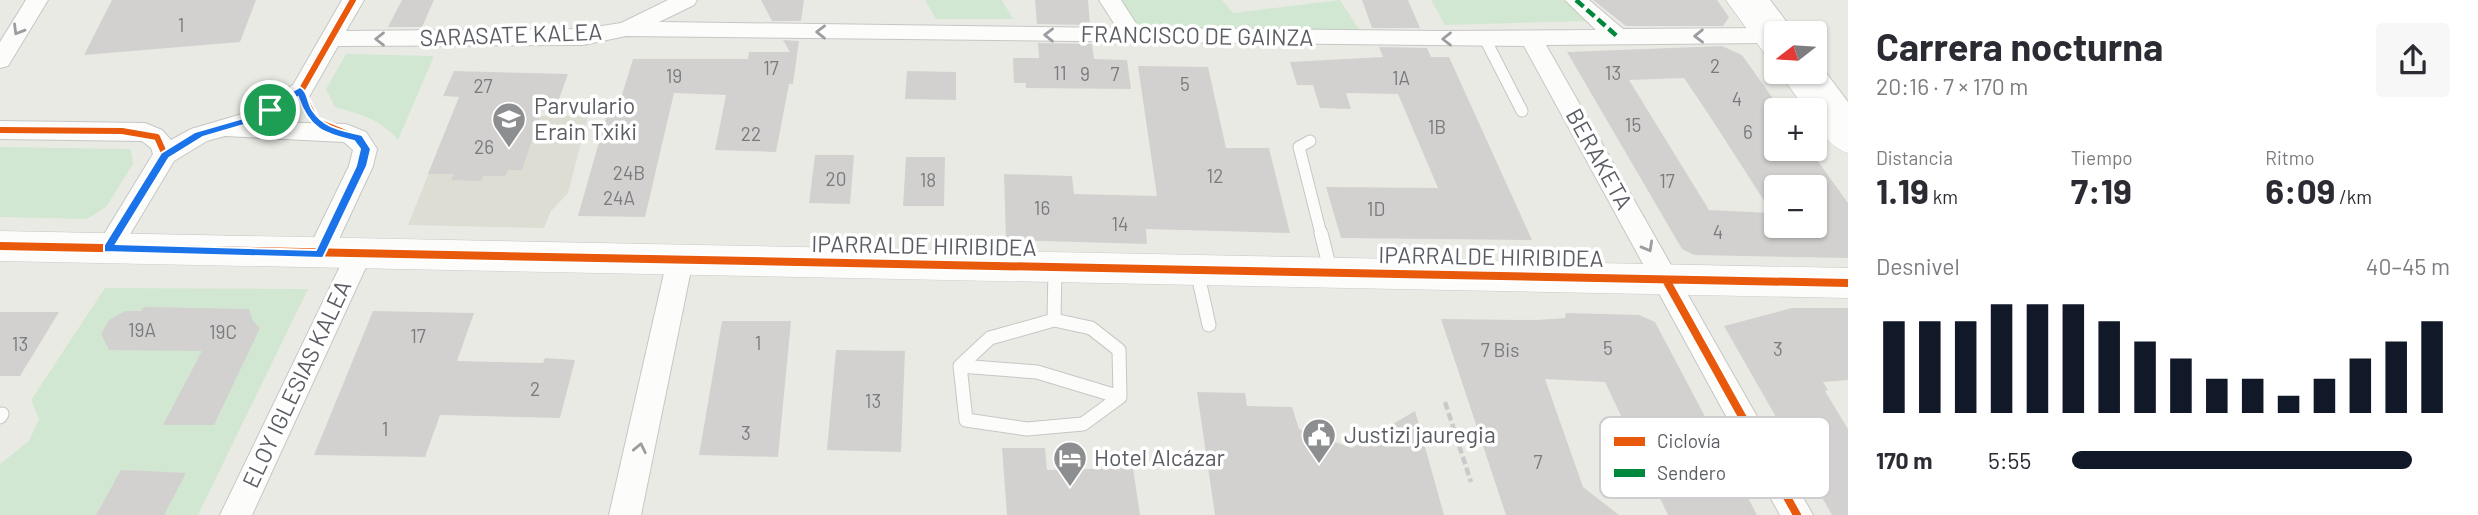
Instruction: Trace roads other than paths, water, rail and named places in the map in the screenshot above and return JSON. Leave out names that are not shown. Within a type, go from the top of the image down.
[{"type":"main road","points":[[1805,84],[1848,141]]},
{"type":"main road","points":[[1816,84],[1848,125]]},
{"type":"main road","name":"IPARRALDE HIRIBIDEA","points":[[0,246],[1848,284]]},
{"type":"street","points":[[0,60],[37,0]]},
{"type":"street","points":[[108,249],[165,155],[199,135],[250,120],[300,91],[353,0]]},
{"type":"street","name":"SARASATE KALEA","points":[[330,39],[583,37],[626,29],[686,0]]},
{"type":"street","points":[[1110,0],[1133,36]]},
{"type":"street","points":[[1576,0],[1618,37]]},
{"type":"street","name":"FRANCISCO DE GAINZA","points":[[626,29],[1485,39],[1618,37],[1764,18]]},
{"type":"street","name":"BERAKETA","points":[[1531,38],[1742,417]]},
{"type":"street","points":[[1822,84],[1848,119]]},
{"type":"street","points":[[300,91],[308,112],[327,131]]},
{"type":"street","points":[[0,130],[145,132],[157,137],[164,147],[165,155]]},
{"type":"street","points":[[217,130],[327,131],[358,138],[365,149],[362,166],[319,254]]},
{"type":"street","name":"ELOY IGLESIAS KALEA","points":[[236,515],[359,254]]},
{"type":"street","points":[[625,515],[680,260]]},
{"type":"street","name":"BERAKETA","points":[[1788,498],[1797,515]]},
{"type":"lane","points":[[1485,39],[1522,111]]},
{"type":"lane","points":[[1310,141],[1300,147],[1331,273]]},
{"type":"lane","points":[[1054,320],[1055,268]]},
{"type":"lane","points":[[1197,271],[1209,325]]},
{"type":"lane","points":[[960,366],[990,338],[1054,320],[1091,328],[1119,350],[1120,397]]},
{"type":"lane","points":[[960,366],[1037,372],[1120,397]]},
{"type":"lane","points":[[960,366],[966,420],[1027,429],[1083,424],[1120,397]]},
{"type":"place","name":"Parvulario Erain Txiki","points":[[509,149]]},
{"type":"place","name":"Justizi jauregia","points":[[1319,465]]},
{"type":"place","name":"Hotel Alcázar","points":[[1070,488]]}]
